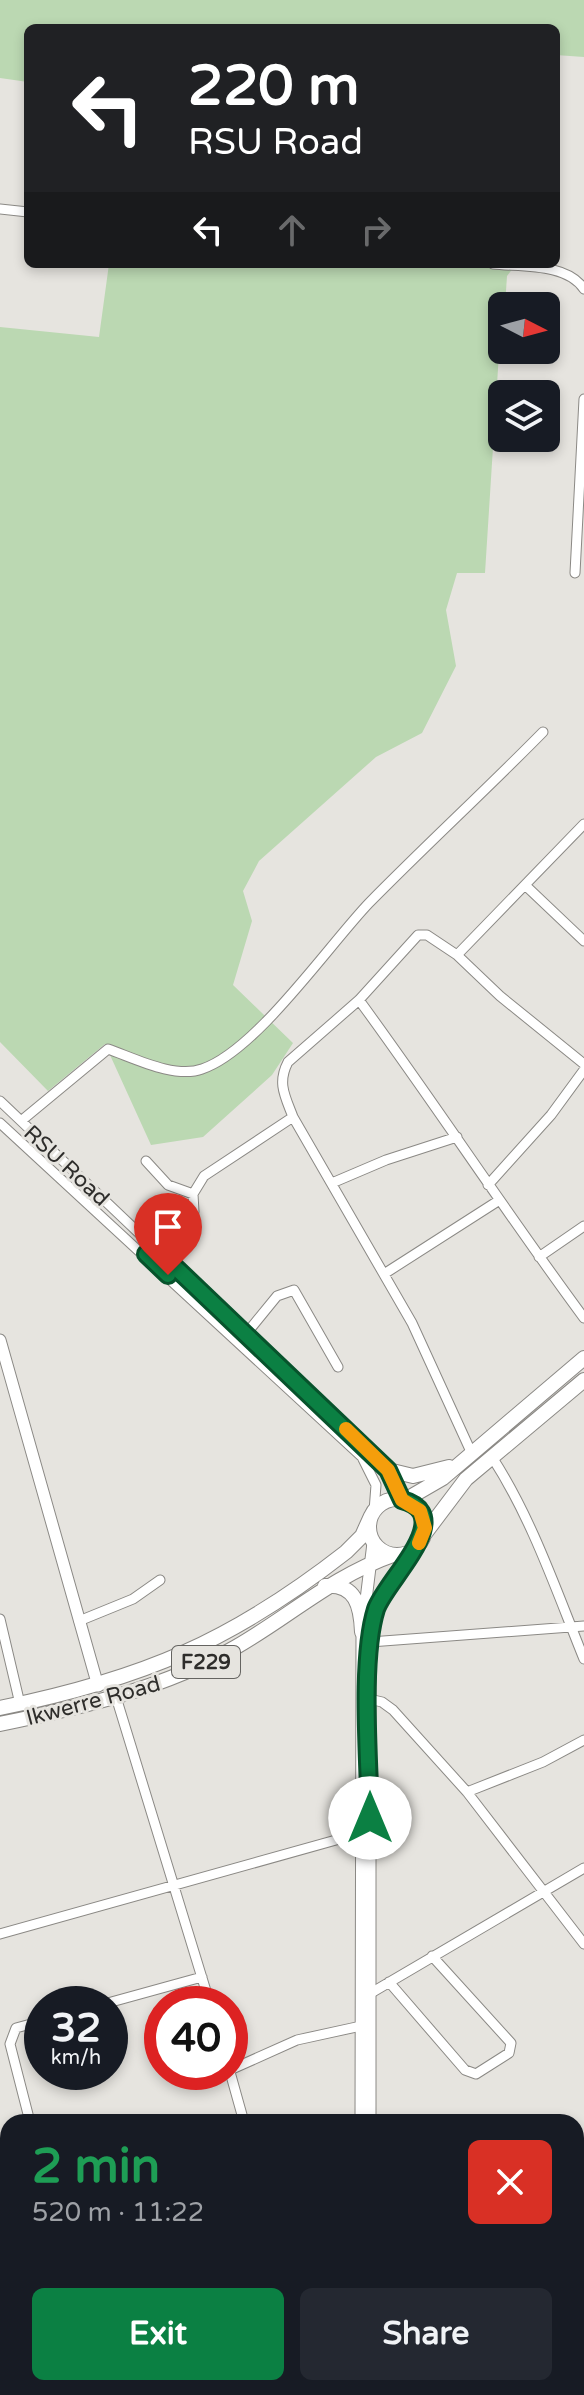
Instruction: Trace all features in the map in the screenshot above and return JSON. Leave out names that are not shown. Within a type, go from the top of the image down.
[{"type":"main road","points":[[393,1555],[373,1543],[369,1525],[373,1514],[388,1501],[404,1500],[429,1488],[584,1358]]},
{"type":"main road","points":[[411,1551],[450,1496],[584,1380]]},
{"type":"main road","points":[[388,1470],[413,1476],[468,1457]]},
{"type":"main road","points":[[404,1500],[420,1511],[423,1536]]},
{"type":"main road","name":"Ikwerre Road","points":[[0,1708],[98,1686],[184,1655],[252,1618],[346,1552],[362,1536],[373,1514]]},
{"type":"main road","name":"F229","points":[[393,1555],[411,1551]]},
{"type":"main road","name":"Ikwerre Road","points":[[0,1724],[116,1697],[180,1674],[235,1647],[325,1586],[393,1555]]},
{"type":"main road","points":[[325,1586],[341,1586],[354,1595],[360,1607],[366,1637]]},
{"type":"street","points":[[0,209],[24,212]]},
{"type":"street","points":[[530,268],[580,277],[584,289]]},
{"type":"street","points":[[575,573],[584,399]]},
{"type":"street","points":[[21,1121],[108,1049],[177,1070],[198,1071],[214,1064],[241,1044],[313,971],[369,904],[543,732]]},
{"type":"street","points":[[457,955],[584,824]]},
{"type":"street","points":[[525,885],[584,941]]},
{"type":"street","points":[[468,1457],[412,1323],[293,1117],[282,1089],[281,1075],[288,1062],[359,1000],[418,935],[427,935],[457,955],[584,1067],[551,1115],[488,1185]]},
{"type":"street","points":[[359,1000],[457,1137],[498,1201],[584,1318]]},
{"type":"street","name":"RSU Road","points":[[0,1101],[362,1457],[376,1485],[373,1514]]},
{"type":"street","points":[[150,1251],[194,1212],[193,1194],[204,1176],[293,1117]]},
{"type":"street","name":"RSU Road","points":[[0,1123],[246,1334],[388,1470],[404,1500]]},
{"type":"street","points":[[332,1183],[386,1160],[457,1137]]},
{"type":"street","points":[[146,1161],[168,1185],[193,1194]]},
{"type":"street","points":[[384,1274],[498,1201]]},
{"type":"street","points":[[539,1257],[584,1226]]},
{"type":"street","points":[[246,1334],[277,1296],[294,1290],[338,1367]]},
{"type":"street","points":[[0,1340],[98,1686]]},
{"type":"street","points":[[492,1457],[535,1538],[584,1659]]},
{"type":"street","points":[[361,2114],[361,1833],[366,1637],[373,1543]]},
{"type":"street","points":[[366,1637],[379,1601],[411,1551]]},
{"type":"street","points":[[79,1621],[133,1599],[160,1580]]},
{"type":"street","points":[[0,1619],[20,1704]]},
{"type":"street","points":[[366,1637],[584,1626]]},
{"type":"street","points":[[116,1697],[205,1986]]},
{"type":"street","points":[[365,1698],[393,1710],[467,1792],[584,1944]]},
{"type":"street","points":[[365,1698],[371,1993],[370,2114]]},
{"type":"street","points":[[467,1792],[543,1762],[584,1740]]},
{"type":"street","points":[[0,1934],[361,1833]]},
{"type":"street","points":[[371,1993],[584,1868]]},
{"type":"street","points":[[389,1982],[465,2070],[476,2074],[509,2053],[511,2043],[432,1956]]},
{"type":"street","points":[[128,1997],[202,1977]]},
{"type":"street","points":[[24,2026],[16,2028],[10,2044],[28,2114]]},
{"type":"street","points":[[248,2063],[297,2040],[361,2026]]},
{"type":"street","points":[[235,2090],[242,2114]]},
{"type":"green space","points":[[0,0],[584,0],[584,57],[560,55],[560,24],[24,24],[24,81],[0,78]]},
{"type":"green space","points":[[108,268],[513,268],[507,276],[506,292],[488,292],[488,364],[498,364],[497,380],[488,380],[488,452],[493,452],[485,573],[457,573],[446,610],[456,666],[422,733],[376,757],[259,861],[243,891],[252,921],[233,985],[293,1043],[272,1075],[203,1137],[151,1145],[105,1044],[48,1091],[0,1042],[0,327],[99,337]]},
{"type":"slow traffic","points":[[346,1429],[388,1470],[402,1500],[420,1511],[425,1528],[419,1543]]},
{"type":"route","points":[[168,1275],[146,1254],[154,1247],[388,1470],[402,1500],[420,1511],[423,1519],[425,1528],[419,1545],[391,1579],[379,1601],[372,1625],[369,1659],[370,1818]]}]
